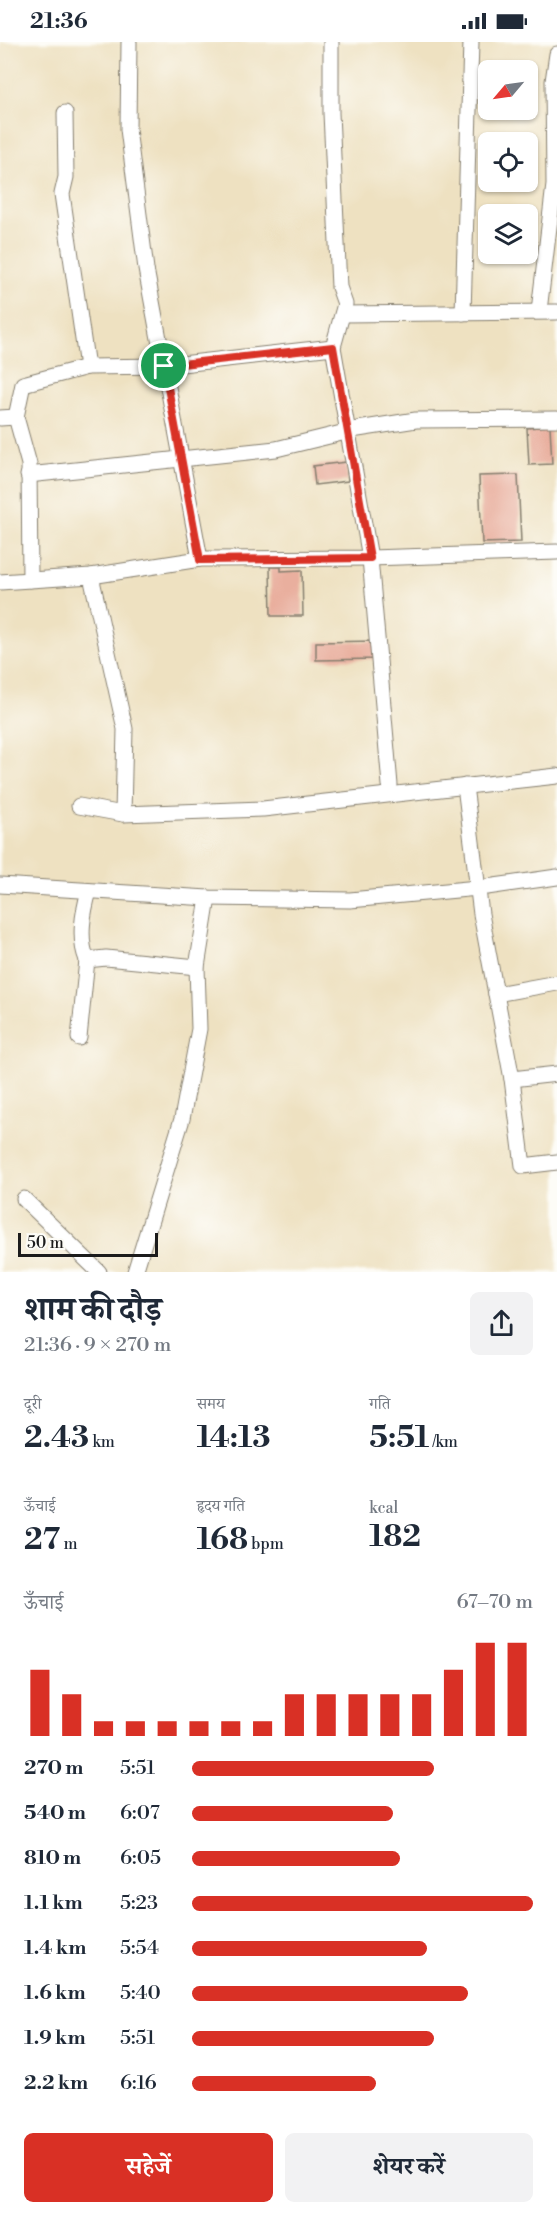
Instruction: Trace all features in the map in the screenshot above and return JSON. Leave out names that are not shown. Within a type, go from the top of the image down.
[{"type":"street","points":[[129,42],[128,129],[146,269],[200,560]]},
{"type":"street","points":[[331,42],[331,124],[339,287],[345,304],[333,347],[370,558],[390,785]]},
{"type":"street","points":[[463,312],[471,42]]},
{"type":"street","points":[[539,311],[555,185],[557,54]]},
{"type":"street","points":[[65,113],[66,177],[62,194],[87,367]]},
{"type":"street","points":[[344,314],[557,312]]},
{"type":"street","points":[[30,580],[29,464],[16,417],[23,384],[87,367],[164,366],[333,347]]},
{"type":"street","points":[[0,418],[16,417]]},
{"type":"street","points":[[28,475],[276,449],[416,420],[557,419]]},
{"type":"street","points":[[0,582],[91,576],[200,560],[370,558],[557,552]]},
{"type":"street","points":[[91,576],[125,729],[123,814]]},
{"type":"street","points":[[79,806],[123,814],[263,809],[557,776]]},
{"type":"street","points":[[465,786],[482,887],[496,994],[512,1079],[523,1167],[557,1162]]},
{"type":"street","points":[[0,885],[208,898],[350,900],[557,877]]},
{"type":"street","points":[[79,1038],[87,960],[82,949],[83,913],[89,891]]},
{"type":"street","points":[[135,1272],[182,1119],[199,1029],[197,967],[208,898]]},
{"type":"street","points":[[87,960],[106,958],[197,967]]},
{"type":"street","points":[[496,994],[557,983]]},
{"type":"street","points":[[512,1079],[557,1074]]},
{"type":"street","points":[[24,1199],[99,1272]]},
{"type":"building","points":[[550,426],[552,464],[529,465],[527,428]]},
{"type":"building","points":[[346,462],[348,481],[315,485],[313,466]]},
{"type":"building","points":[[518,475],[521,542],[482,543],[479,476]]},
{"type":"building","points":[[270,567],[281,567],[281,571],[302,570],[303,616],[271,616]]},
{"type":"building","points":[[377,641],[377,659],[316,660],[316,642]]},
{"type":"route","points":[[333,347],[370,558],[200,560],[164,366],[333,347]]}]
